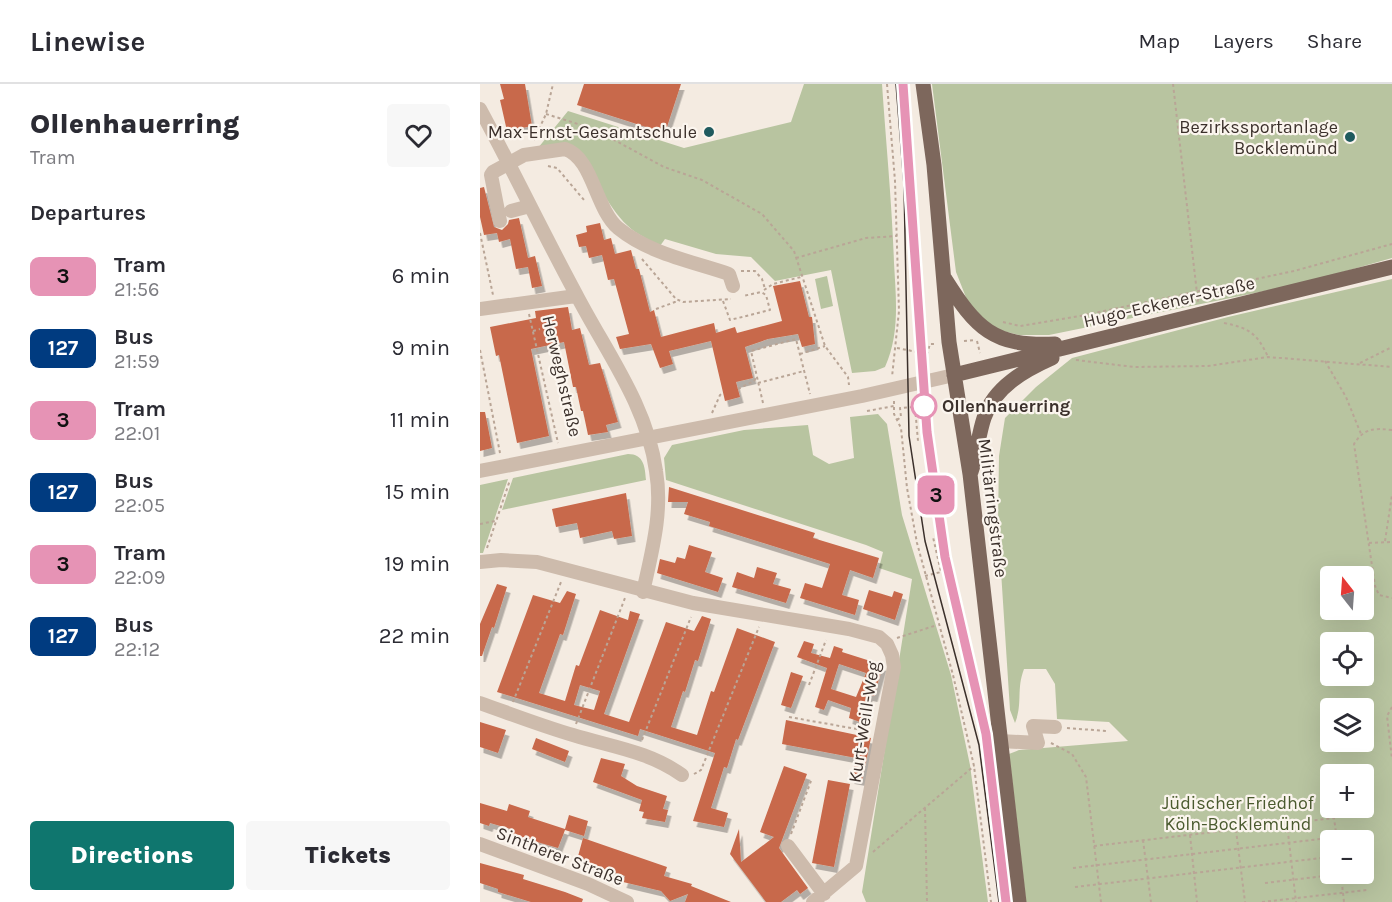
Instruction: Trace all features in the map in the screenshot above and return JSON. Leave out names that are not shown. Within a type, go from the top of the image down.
[{"type":"main road","name":"Militärringstraße","points":[[923,84],[934,165],[950,342],[970,474],[1019,902]]},
{"type":"main road","name":"Hugo-Eckener-Straße","points":[[954,375],[1392,267]]},
{"type":"main road","points":[[943,276],[966,312],[989,333],[1009,341],[1041,345],[1085,342]]},
{"type":"main road","points":[[970,474],[979,449],[985,416],[996,397],[1027,369],[1085,342]]},
{"type":"street","points":[[480,109],[484,124],[509,164],[576,296],[628,387],[649,437],[657,472],[659,507],[656,533],[643,592]]},
{"type":"street","points":[[500,221],[491,175],[524,155],[553,149],[573,152],[582,164],[617,230],[661,253],[729,274],[733,286]]},
{"type":"street","points":[[511,211],[530,206]]},
{"type":"street","points":[[661,253],[665,260],[665,267]]},
{"type":"street","name":"Herweghstraße","points":[[480,309],[527,305],[576,296]]},
{"type":"street","points":[[480,471],[893,390],[954,375]]},
{"type":"street","name":"Kurt-Weill-Weg","points":[[481,562],[537,562],[643,592],[763,616],[832,626],[879,637],[887,644],[894,667],[856,866]]},
{"type":"street","points":[[480,703],[573,735],[639,751],[666,763],[682,775]]},
{"type":"street","points":[[1000,741],[1038,743],[1033,726],[1055,727]]},
{"type":"street","name":"Sintherer Straße","points":[[480,844],[588,884],[627,902]]},
{"type":"street","points":[[788,846],[819,898],[856,866]]},
{"type":"path","points":[[524,155],[546,114],[553,84]]},
{"type":"path","points":[[887,84],[897,236],[899,311],[897,348],[892,371],[894,406],[901,428],[911,515],[924,576],[974,766],[991,902]]},
{"type":"path","points":[[1173,84],[1195,291]]},
{"type":"path","points":[[546,114],[594,129],[664,167],[702,180],[762,214],[794,251],[825,346],[847,379],[852,398]]},
{"type":"path","points":[[480,233],[495,309]]},
{"type":"path","points":[[796,258],[866,238],[897,236]]},
{"type":"path","points":[[989,333],[993,325],[1001,321],[1020,326],[1080,316],[1294,271],[1392,244]]},
{"type":"path","points":[[755,271],[762,279],[765,289]]},
{"type":"path","points":[[762,292],[772,284],[801,277]]},
{"type":"path","points":[[656,309],[675,302],[676,299]]},
{"type":"path","name":"Herweghstraße","points":[[527,305],[561,455]]},
{"type":"path","points":[[1219,322],[1242,326],[1260,339],[1268,357]]},
{"type":"path","points":[[533,331],[540,329]]},
{"type":"path","points":[[766,415],[751,351],[796,339],[813,405]]},
{"type":"path","points":[[897,348],[927,354],[930,344],[950,342]]},
{"type":"path","points":[[800,354],[825,346]]},
{"type":"path","points":[[1359,364],[1392,347]]},
{"type":"path","points":[[480,350],[509,465],[496,520],[481,562]]},
{"type":"path","points":[[1075,360],[1134,367],[1208,366],[1268,357],[1392,367]]},
{"type":"path","points":[[1325,361],[1346,396],[1361,434]]},
{"type":"path","points":[[758,383],[804,371]]},
{"type":"path","points":[[738,389],[754,381],[757,376]]},
{"type":"path","points":[[713,424],[712,414],[723,393]]},
{"type":"path","points":[[867,411],[894,406]]},
{"type":"path","points":[[897,420],[901,417],[900,408],[915,407],[918,441]]},
{"type":"path","points":[[1392,430],[1374,428],[1361,434],[1354,444],[1375,586],[1379,595],[1392,598]]},
{"type":"path","points":[[989,459],[996,529],[995,571]]},
{"type":"path","points":[[1385,541],[1392,495]]},
{"type":"path","points":[[480,524],[496,520]]},
{"type":"path","points":[[924,576],[941,572],[933,537]]},
{"type":"path","points":[[1369,543],[1392,542]]},
{"type":"path","points":[[508,713],[562,580]]},
{"type":"path","points":[[573,735],[623,604]]},
{"type":"path","points":[[639,751],[691,616]]},
{"type":"path","points":[[887,644],[910,632],[938,624]]},
{"type":"path","points":[[809,685],[832,626]]},
{"type":"path","points":[[682,775],[701,770],[757,634]]},
{"type":"path","points":[[1392,707],[1387,716],[1392,759]]},
{"type":"path","points":[[789,717],[883,734]]},
{"type":"path","points":[[1055,727],[1106,731]]},
{"type":"path","points":[[1038,743],[1053,742],[1072,754],[1086,777],[1101,902]]},
{"type":"path","points":[[856,866],[974,766]]},
{"type":"path","points":[[788,846],[811,781]]},
{"type":"path","points":[[925,808],[927,902]]},
{"type":"path","points":[[1094,846],[1335,818],[1336,830]]},
{"type":"path","points":[[1287,824],[1296,900]]},
{"type":"path","points":[[1236,830],[1245,902]]},
{"type":"path","points":[[1190,835],[1197,902]]},
{"type":"path","points":[[1072,868],[1320,839]]},
{"type":"path","points":[[1143,840],[1150,902]]},
{"type":"path","points":[[1075,887],[1320,858]]},
{"type":"path","points":[[1265,883],[1320,877]]},
{"type":"path","points":[[1342,884],[1344,902]]},
{"type":"path","points":[[1262,902],[1296,900],[1367,890]]},
{"type":"green space","points":[[804,84],[882,84],[892,218],[896,316],[890,354],[885,367],[875,371],[852,373],[831,270],[775,281],[751,257],[716,254],[665,239],[660,246],[635,232],[620,218],[576,148],[538,148],[568,111],[684,148],[791,122]]},
{"type":"green space","points":[[932,84],[1392,84],[1392,258],[1304,283],[1049,335],[1019,335],[999,330],[984,321],[969,305],[956,272]]},
{"type":"green space","points":[[827,276],[833,306],[821,309],[815,279]]},
{"type":"green space","name":"Jüdischer Friedhof Köln-Bocklemünd","points":[[1392,279],[1392,902],[1026,902],[1009,754],[1019,750],[1128,741],[1109,722],[1057,719],[1055,684],[1046,669],[1024,669],[1015,723],[1010,710],[998,525],[999,456],[1005,418],[1036,387],[1072,358],[1228,317]]},
{"type":"green space","points":[[878,414],[887,424],[902,515],[951,675],[970,765],[988,902],[866,902],[862,892],[912,579],[879,568],[883,552],[866,545],[666,480],[664,458],[672,445],[744,430],[808,425],[813,455],[829,464],[854,458],[850,417]]},
{"type":"green space","points":[[628,454],[637,456],[643,462],[646,480],[502,510],[513,478]]},
{"type":"green space","points":[[508,479],[483,553],[480,553],[480,485]]},
{"type":"building","points":[[500,84],[525,84],[532,126],[507,131],[500,100],[504,99]]},
{"type":"building","points":[[584,84],[681,84],[665,133],[577,105]]},
{"type":"building","points":[[484,187],[494,227],[502,230],[509,220],[519,218],[528,258],[535,256],[542,286],[532,288],[528,267],[516,269],[510,239],[499,242],[497,233],[484,235],[480,217],[480,188]]},
{"type":"building","points":[[600,223],[604,240],[611,238],[615,254],[631,250],[636,269],[639,269],[650,312],[654,310],[661,337],[714,323],[716,333],[735,327],[737,333],[782,321],[773,286],[800,281],[809,317],[812,317],[815,344],[802,347],[798,334],[768,339],[745,347],[753,378],[736,382],[740,397],[725,401],[711,341],[669,351],[673,364],[660,368],[651,344],[620,349],[616,337],[629,334],[614,279],[608,280],[602,255],[589,258],[586,246],[579,247],[576,235],[587,232],[586,226]]},
{"type":"building","points":[[568,307],[572,330],[580,328],[589,365],[600,363],[618,422],[606,425],[608,432],[588,435],[576,387],[573,387],[564,342],[531,349],[549,436],[517,443],[499,355],[496,356],[490,327],[536,318],[535,311]]},
{"type":"building","points":[[480,412],[485,412],[492,448],[480,451]]},
{"type":"building","points":[[669,487],[815,533],[813,538],[879,558],[873,578],[850,570],[842,595],[859,600],[855,615],[800,598],[805,583],[822,588],[830,564],[709,526],[710,522],[684,514],[688,502],[668,502]]},
{"type":"building","points":[[626,493],[632,536],[614,539],[612,531],[580,538],[577,523],[556,527],[552,509]]},
{"type":"building","points":[[689,545],[712,552],[705,572],[723,578],[718,592],[657,573],[660,559],[675,563],[677,557],[685,559]]},
{"type":"building","points":[[757,567],[777,573],[773,584],[791,589],[786,603],[732,587],[737,572],[754,578]]},
{"type":"building","points":[[497,584],[507,587],[494,628],[492,627],[482,656],[480,656],[480,624]]},
{"type":"building","points":[[869,590],[892,597],[894,591],[903,594],[895,620],[863,609]]},
{"type":"building","points":[[567,591],[576,594],[563,635],[560,634],[539,693],[565,701],[576,665],[579,666],[600,610],[628,620],[630,611],[640,614],[604,714],[629,722],[666,622],[694,631],[702,616],[711,619],[698,661],[695,660],[671,727],[697,735],[711,691],[714,692],[737,628],[775,642],[738,740],[736,739],[727,768],[724,767],[711,808],[728,813],[724,827],[693,821],[715,753],[640,729],[638,736],[497,692],[533,595],[560,603]],"holes":[[[580,685],[600,691],[594,710],[574,705]]]},
{"type":"building","points":[[804,641],[814,644],[811,653],[830,658],[834,646],[843,649],[842,652],[883,665],[874,696],[869,695],[860,722],[849,718],[851,708],[828,700],[824,710],[815,707],[827,668],[797,657]],"holes":[[[839,664],[866,673],[856,697],[831,689]]]},
{"type":"building","points":[[791,672],[803,676],[791,708],[781,705]]},
{"type":"building","points":[[786,720],[871,738],[862,780],[851,778],[856,758],[782,744]]},
{"type":"building","points":[[480,722],[506,730],[498,753],[480,747]]},
{"type":"building","points":[[536,738],[569,751],[565,762],[532,749]]},
{"type":"building","points":[[601,758],[625,764],[621,776],[637,786],[667,796],[663,809],[668,810],[665,822],[642,818],[644,812],[639,811],[642,800],[593,782]]},
{"type":"building","points":[[784,766],[807,774],[779,848],[808,888],[800,894],[797,890],[781,902],[766,902],[730,854],[739,829],[741,862],[774,837],[760,832]]},
{"type":"building","points":[[828,780],[850,784],[834,867],[812,863]]},
{"type":"building","points":[[480,803],[507,811],[509,804],[530,811],[528,817],[565,829],[569,815],[588,821],[584,836],[565,830],[558,848],[513,835],[514,830],[490,823],[489,826],[480,823]]},
{"type":"building","points":[[583,838],[667,867],[664,876],[692,884],[691,886],[731,902],[685,902],[688,894],[670,901],[661,891],[623,882],[625,876],[577,860]]},
{"type":"building","points":[[480,863],[524,875],[523,879],[583,899],[582,902],[531,902],[498,892],[498,889],[480,883]]},
{"type":"tram line","points":[[896,84],[904,185],[909,436],[925,541],[979,745],[999,902]]},
{"type":"tram line","name":"3","points":[[903,84],[927,432],[945,557],[986,734],[1006,902]]},
{"type":"tram line","points":[[915,247],[919,324],[933,478],[950,579],[979,699],[988,747]]},
{"type":"place","name":"Max-Ernst-Gesamtschule","points":[[709,132]]},
{"type":"place","name":"Bezirkssportanlage Bocklemünd","points":[[1350,137]]},
{"type":"place","name":"Ollenhauerring","points":[[924,406]]}]
